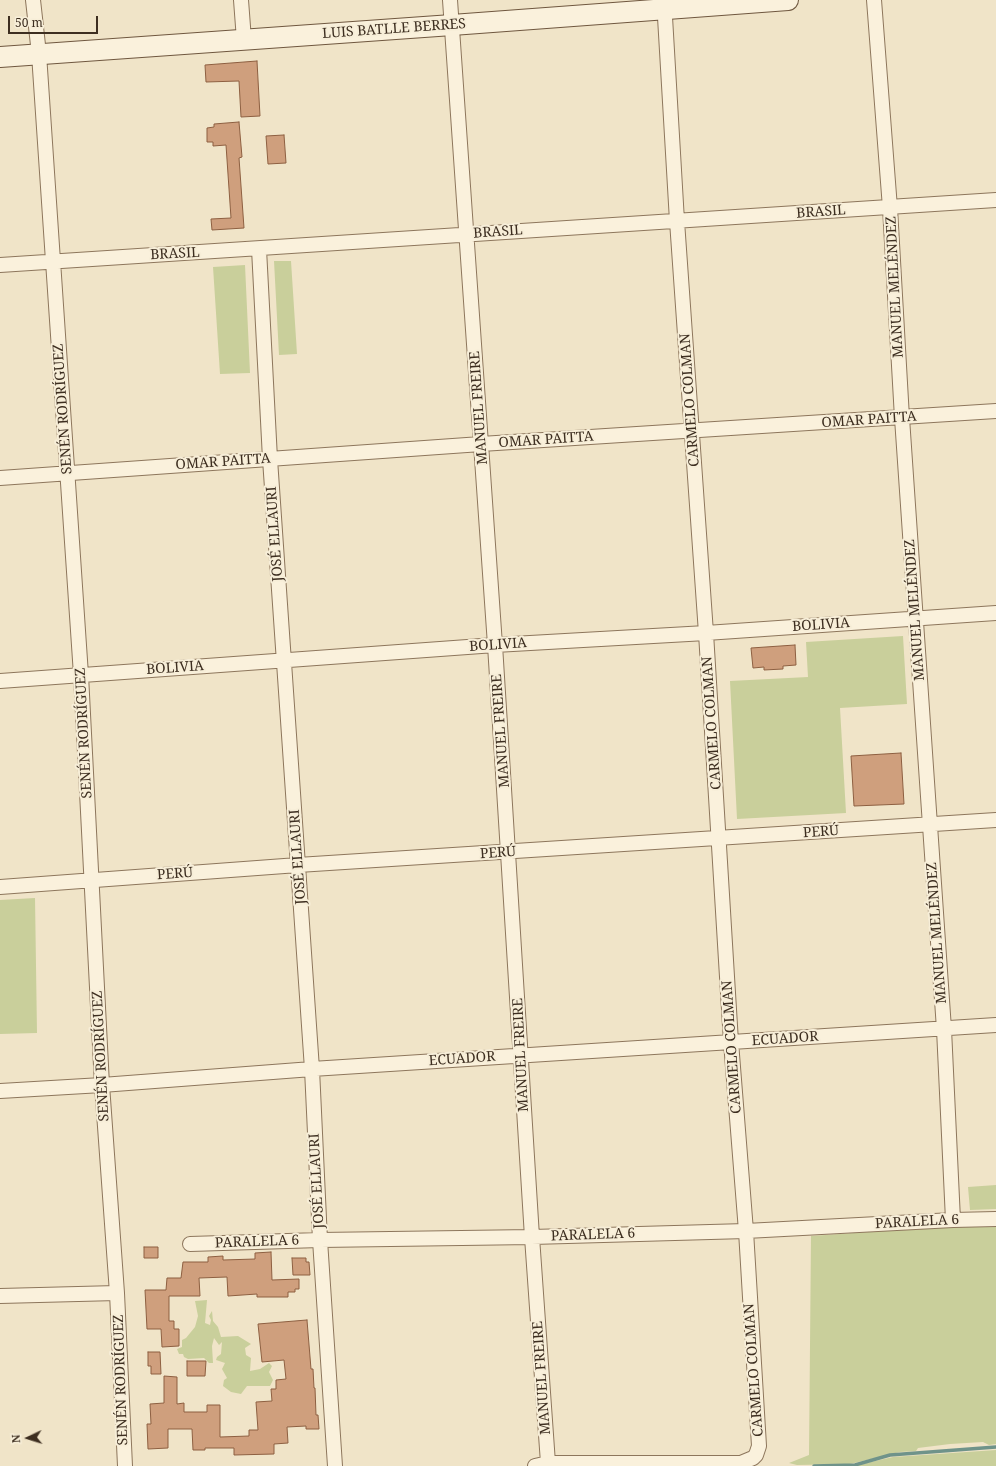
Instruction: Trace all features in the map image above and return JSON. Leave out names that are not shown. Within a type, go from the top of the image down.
[{"type":"street","name":"SENÉN RODRÍGUEZ","points":[[33,0],[39,54],[81,675],[102,1085],[117,1293],[124,1466]]},
{"type":"street","points":[[241,0],[244,40]]},
{"type":"street","name":"MANUEL FREIRE","points":[[450,0],[509,852],[532,1237],[542,1464]]},
{"type":"street","name":"LUIS BATLLE BERRES","points":[[0,57],[452,25],[664,5],[788,0]]},
{"type":"street","name":"MANUEL MELÉNDEZ","points":[[874,0],[890,208],[902,418],[944,1029],[953,1220]]},
{"type":"street","name":"CARMELO COLMAN","points":[[542,1464],[741,1463],[753,1458],[756,1455],[759,1446],[746,1231],[731,1042],[706,633],[677,221],[664,5]]},
{"type":"street","name":"BRASIL","points":[[0,265],[996,200]]},
{"type":"street","name":"JOSÉ ELLAURI","points":[[259,249],[270,459],[312,1069],[320,1240],[335,1466]]},
{"type":"street","name":"OMAR PAITTA","points":[[0,478],[481,444],[996,411]]},
{"type":"street","name":"BOLIVIA","points":[[0,681],[495,645],[706,633],[996,613]]},
{"type":"street","name":"PERÚ","points":[[0,887],[298,865],[996,820]]},
{"type":"street","name":"ECUADOR","points":[[0,1091],[521,1055],[996,1025]]},
{"type":"street","name":"PARALELA 6","points":[[190,1244],[746,1231],[996,1219]]},
{"type":"street","points":[[0,1296],[117,1293]]},
{"type":"green space","points":[[274,261],[291,261],[297,354],[279,355]]},
{"type":"green space","points":[[245,265],[250,373],[220,374],[213,267]]},
{"type":"green space","points":[[903,636],[907,704],[840,708],[846,813],[737,819],[730,681],[808,677],[806,642]]},
{"type":"green space","points":[[35,898],[37,1033],[0,1034],[0,900]]},
{"type":"green space","points":[[996,1185],[996,1209],[970,1210],[968,1187]]},
{"type":"green space","points":[[954,1226],[996,1226],[996,1444],[989,1445],[983,1442],[918,1448],[916,1451],[900,1452],[850,1464],[797,1465],[789,1463],[809,1455],[811,1236]]},
{"type":"green space","points":[[207,1300],[205,1323],[210,1325],[211,1320],[209,1316],[212,1311],[213,1321],[218,1327],[221,1337],[238,1336],[251,1344],[245,1348],[246,1355],[251,1358],[250,1371],[260,1369],[269,1363],[272,1366],[269,1372],[273,1380],[270,1386],[247,1386],[241,1394],[231,1392],[223,1386],[224,1380],[227,1378],[222,1369],[225,1363],[216,1360],[221,1354],[222,1342],[219,1345],[214,1338],[212,1346],[213,1363],[209,1363],[204,1358],[188,1359],[184,1357],[183,1354],[179,1354],[177,1349],[182,1347],[182,1340],[186,1338],[195,1327],[198,1316],[195,1301]]},
{"type":"green space","points":[[996,1450],[996,1466],[853,1466],[893,1457]]},
{"type":"building","points":[[257,61],[260,116],[241,117],[239,81],[206,82],[205,65]]},
{"type":"building","points":[[239,122],[242,157],[239,158],[244,228],[212,230],[211,219],[231,218],[226,145],[213,146],[213,142],[207,142],[207,128],[214,127],[214,124]]},
{"type":"building","points":[[284,135],[286,163],[268,164],[266,136]]},
{"type":"building","points":[[795,645],[796,665],[783,666],[783,669],[764,670],[764,667],[753,668],[751,648]]},
{"type":"building","points":[[901,753],[904,804],[854,806],[851,756]]},
{"type":"building","points":[[144,1247],[158,1247],[158,1258],[144,1258]]},
{"type":"building","points":[[271,1252],[272,1280],[299,1279],[299,1289],[295,1289],[295,1292],[288,1292],[288,1297],[257,1297],[257,1294],[228,1296],[227,1277],[199,1278],[200,1296],[169,1296],[169,1321],[174,1321],[174,1329],[179,1329],[179,1346],[162,1347],[161,1329],[147,1329],[145,1290],[166,1290],[167,1278],[181,1278],[183,1262],[208,1262],[208,1257],[223,1256],[223,1260],[255,1259],[255,1253]]},
{"type":"building","points":[[292,1258],[306,1258],[306,1262],[309,1262],[310,1275],[293,1275]]},
{"type":"building","points":[[307,1320],[311,1369],[313,1369],[315,1388],[316,1415],[318,1415],[319,1429],[306,1429],[306,1426],[287,1427],[288,1443],[274,1444],[274,1454],[234,1455],[234,1448],[205,1448],[205,1450],[193,1450],[192,1429],[168,1429],[168,1448],[148,1449],[147,1424],[151,1424],[150,1404],[164,1403],[164,1376],[177,1377],[177,1404],[184,1403],[184,1412],[207,1412],[207,1405],[220,1405],[220,1437],[249,1436],[249,1430],[258,1430],[256,1402],[272,1401],[271,1389],[276,1389],[276,1380],[286,1379],[284,1360],[262,1362],[258,1324]]},
{"type":"building","points":[[148,1352],[160,1352],[161,1374],[151,1374],[151,1366],[148,1366]]},
{"type":"building","points":[[187,1361],[206,1361],[205,1376],[187,1376]]},
{"type":"waterway","points":[[814,1466],[855,1465],[890,1455],[996,1447]]}]
